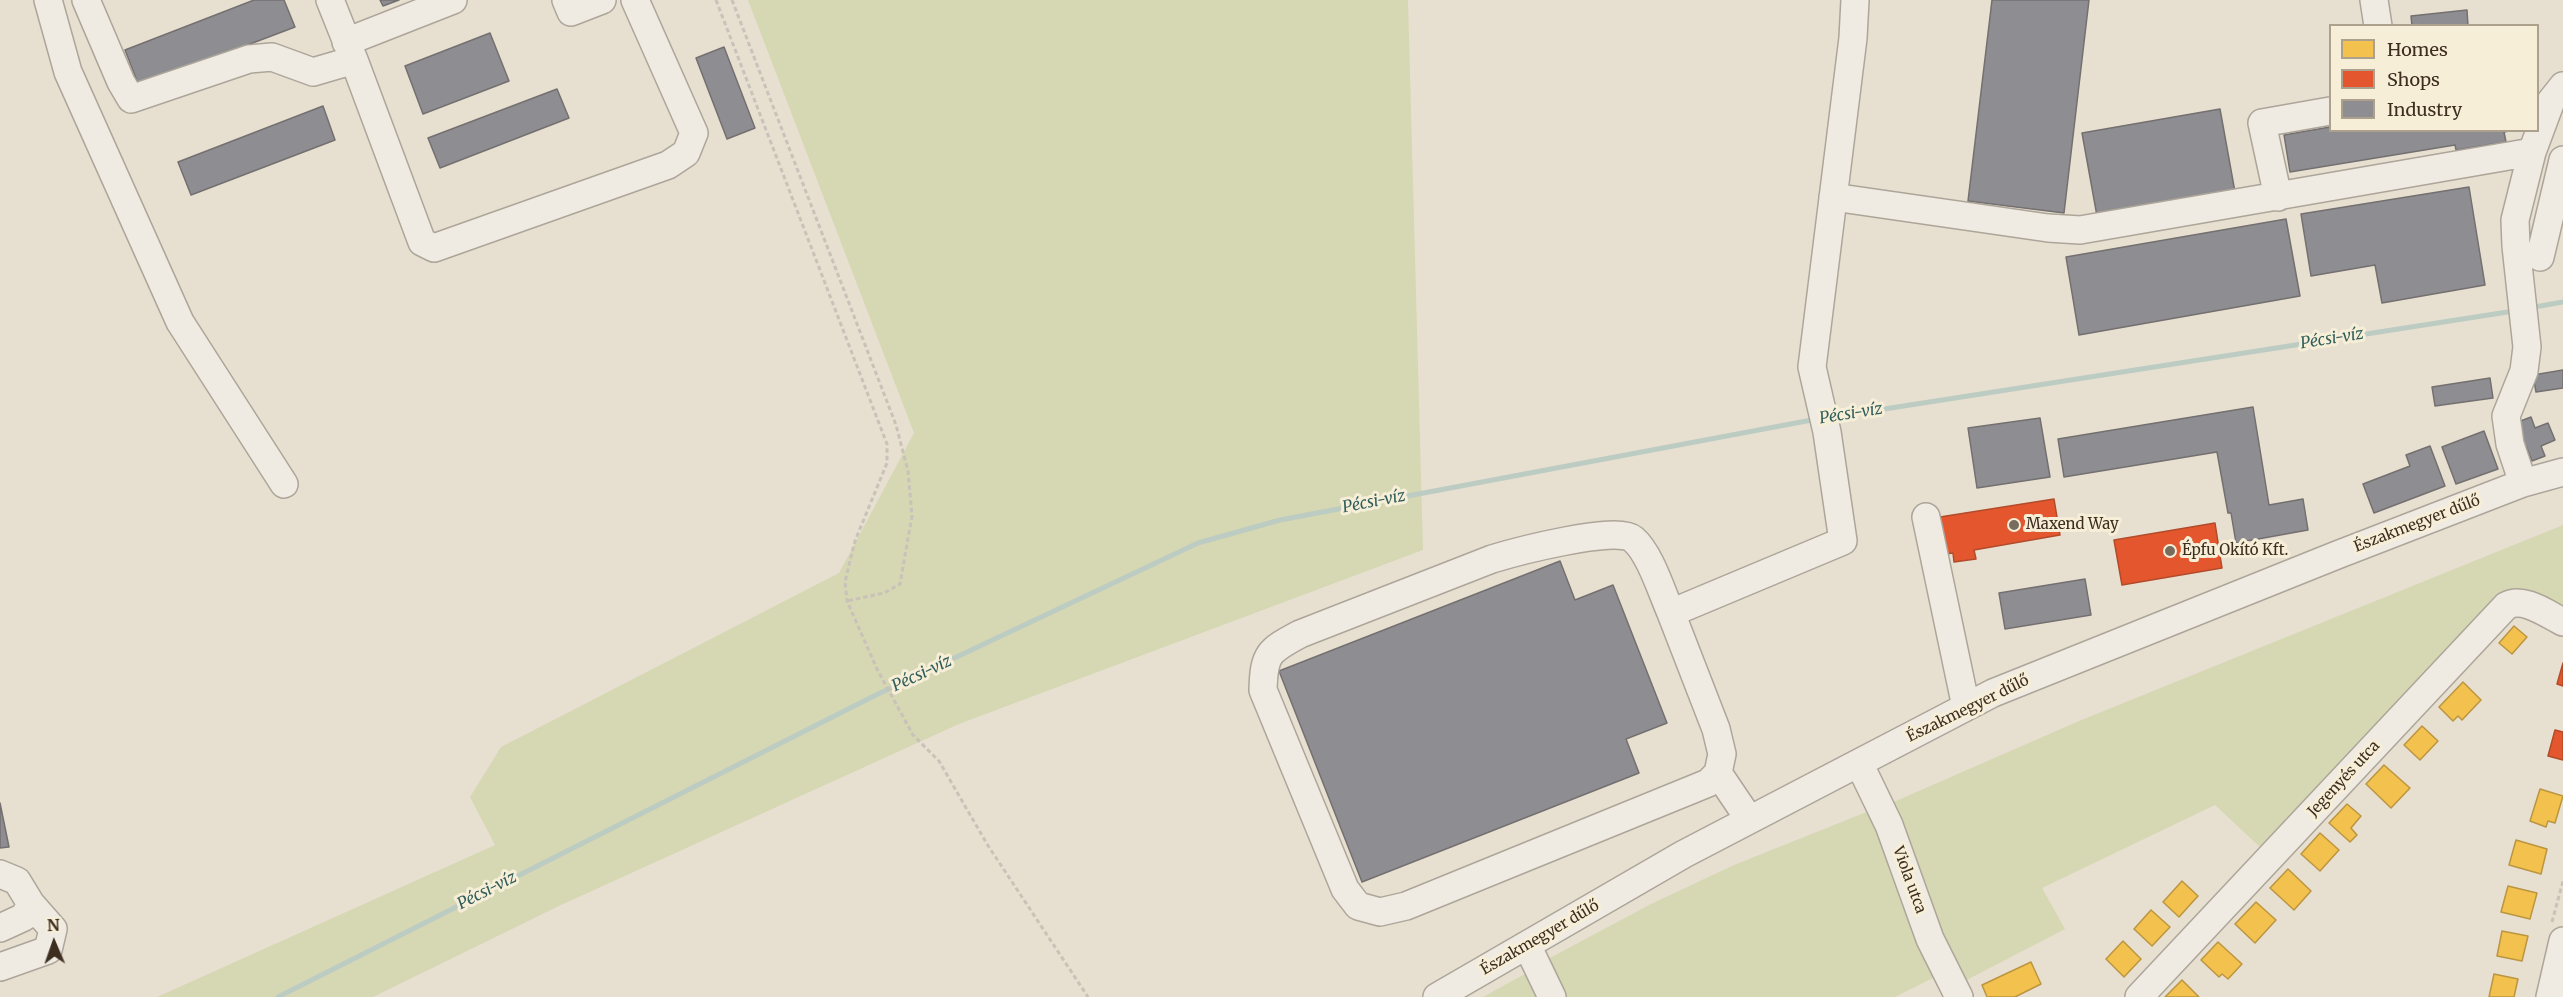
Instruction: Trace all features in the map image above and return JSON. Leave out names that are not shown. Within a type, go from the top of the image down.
[{"type":"street","points":[[48,0],[68,72],[180,322],[284,484]]},
{"type":"street","points":[[330,0],[422,243],[434,248],[668,165],[686,153],[694,133],[635,0]]},
{"type":"street","points":[[90,1],[121,82],[131,99],[249,59],[272,57],[314,72],[350,51],[453,0]]},
{"type":"street","points":[[566,0],[571,12],[602,0]]},
{"type":"street","points":[[1671,613],[1842,541],[1827,432],[1812,367],[1856,0]]},
{"type":"street","points":[[2374,0],[2378,24]]},
{"type":"street","points":[[2539,82],[2563,85]]},
{"type":"street","points":[[2523,483],[2510,444],[2506,416],[2524,371],[2527,347],[2515,220],[2532,152],[2551,101],[2563,85]]},
{"type":"street","points":[[2278,197],[2262,123],[2329,111]]},
{"type":"street","points":[[1833,197],[2048,228],[2080,230],[2532,152]]},
{"type":"street","points":[[2516,246],[2552,260],[2563,160]]},
{"type":"street","name":"Északmegyer dűlő","points":[[1437,997],[1749,819],[1993,693],[2326,559],[2523,483],[2563,472]]},
{"type":"street","points":[[1926,517],[1966,707]]},
{"type":"street","points":[[1617,533],[1632,537],[1642,548],[1671,613],[1716,729],[1722,754],[1718,773],[1708,783],[1406,906],[1380,912],[1358,906],[1345,889],[1263,690],[1264,668],[1274,648],[1300,634],[1492,559],[1525,550],[1617,533]]},
{"type":"street","name":"Jegenyés utca","points":[[2139,997],[2506,606],[2514,602],[2522,602],[2563,622]]},
{"type":"street","name":"Viola utca","points":[[1859,764],[1888,825],[1930,939],[1959,997]]},
{"type":"street","points":[[1718,773],[1749,819]]},
{"type":"street","points":[[0,873],[17,880],[31,904],[53,929],[48,950],[0,967]]},
{"type":"street","points":[[0,928],[24,917],[31,904]]},
{"type":"street","points":[[2550,997],[2563,940]]},
{"type":"street","points":[[1527,945],[1552,997]]},
{"type":"path","points":[[716,0],[887,444],[887,463],[855,541],[844,582],[847,601],[877,669],[913,735],[939,761],[987,844],[1088,997]]},
{"type":"path","points":[[732,0],[896,425],[908,471],[912,516],[900,584],[884,593],[847,601]]},
{"type":"green space","points":[[748,0],[1408,0],[1423,550],[959,724],[561,905],[373,997],[157,997],[495,845],[470,797],[501,747],[839,573],[914,433]]},
{"type":"green space","points":[[2563,525],[2563,608],[2515,589],[2488,612],[2262,849],[2215,805],[2042,888],[2065,929],[1959,984],[1889,804],[2079,721]]},
{"type":"green space","points":[[1869,811],[1941,974],[1895,997],[1563,997],[1546,960],[1651,904],[1734,865]]},
{"type":"green space","points":[[1532,970],[1547,997],[1483,997]]},
{"type":"building: Homes","points":[[2514,626],[2527,637],[2512,654],[2499,643]]},
{"type":"building: Homes","points":[[2463,682],[2481,700],[2462,720],[2458,716],[2453,721],[2439,707]]},
{"type":"building: Homes","points":[[2422,726],[2438,741],[2420,760],[2404,745]]},
{"type":"building: Homes","points":[[2384,765],[2410,788],[2391,808],[2366,784]]},
{"type":"building: Homes","points":[[2540,789],[2563,796],[2555,823],[2548,821],[2546,827],[2530,821]]},
{"type":"building: Homes","points":[[2347,804],[2361,816],[2351,828],[2357,835],[2350,842],[2329,823]]},
{"type":"building: Homes","points":[[2320,833],[2339,850],[2320,871],[2301,854]]},
{"type":"building: Homes","points":[[2516,840],[2547,849],[2541,874],[2509,865]]},
{"type":"building: Homes","points":[[2288,869],[2311,891],[2294,910],[2270,888]]},
{"type":"building: Homes","points":[[2182,881],[2198,896],[2179,917],[2163,902]]},
{"type":"building: Homes","points":[[2508,886],[2537,893],[2530,919],[2501,912]]},
{"type":"building: Homes","points":[[2256,902],[2276,920],[2255,943],[2235,924]]},
{"type":"building: Homes","points":[[2151,910],[2170,927],[2152,946],[2134,929]]},
{"type":"building: Homes","points":[[2502,931],[2528,936],[2522,961],[2497,956]]},
{"type":"building: Homes","points":[[2123,941],[2141,959],[2124,977],[2106,959]]},
{"type":"building: Homes","points":[[2218,942],[2242,964],[2228,979],[2222,974],[2219,977],[2201,960]]},
{"type":"building: Homes","points":[[2031,962],[2041,984],[2015,997],[1987,997],[1982,985]]},
{"type":"building: Homes","points":[[2494,974],[2518,979],[2514,997],[2489,997]]},
{"type":"building: Homes","points":[[2182,980],[2199,997],[2165,997]]},
{"type":"building: Shops","points":[[2054,499],[2060,535],[1974,550],[1976,559],[1954,562],[1953,553],[1946,554],[1940,517]]},
{"type":"building: Shops","points":[[2215,523],[2222,568],[2122,585],[2114,540]]},
{"type":"building: Shops","points":[[2563,663],[2563,686],[2557,684]]},
{"type":"building: Shops","points":[[2555,730],[2563,732],[2563,760],[2548,756]]},
{"type":"building: Industry","points":[[254,0],[284,0],[295,27],[139,86],[125,50]]},
{"type":"building: Industry","points":[[380,0],[399,0],[383,6]]},
{"type":"building: Industry","points":[[1992,0],[2089,0],[2064,213],[1968,201]]},
{"type":"building: Industry","points":[[2467,10],[2468,24],[2412,24],[2411,16]]},
{"type":"building: Industry","points":[[490,33],[509,81],[423,114],[405,66]]},
{"type":"building: Industry","points":[[724,47],[755,128],[727,139],[696,58]]},
{"type":"building: Industry","points":[[557,89],[569,118],[440,168],[428,138]]},
{"type":"building: Industry","points":[[323,106],[335,140],[191,195],[178,162]]},
{"type":"building: Industry","points":[[2220,109],[2235,192],[2097,216],[2082,133]]},
{"type":"building: Industry","points":[[2329,127],[2329,132],[2504,132],[2506,142],[2456,150],[2455,145],[2290,172],[2284,135]]},
{"type":"building: Industry","points":[[2469,187],[2485,285],[2382,303],[2375,265],[2311,276],[2301,214]]},
{"type":"building: Industry","points":[[2286,219],[2300,296],[2079,335],[2066,257]]},
{"type":"building: Industry","points":[[2563,370],[2563,388],[2536,392],[2533,375]]},
{"type":"building: Industry","points":[[2490,378],[2493,398],[2435,406],[2432,387]]},
{"type":"building: Industry","points":[[2253,407],[2269,505],[2303,499],[2308,530],[2236,543],[2217,452],[2064,477],[2058,439]]},
{"type":"building: Industry","points":[[2531,417],[2535,428],[2548,423],[2555,440],[2541,446],[2545,456],[2532,461],[2526,446],[2519,448],[2516,440],[2523,438],[2518,422]]},
{"type":"building: Industry","points":[[2040,418],[2050,477],[1977,488],[1968,428]]},
{"type":"building: Industry","points":[[2484,431],[2498,469],[2456,484],[2442,447]]},
{"type":"building: Industry","points":[[2430,446],[2445,486],[2374,513],[2363,484],[2410,466],[2406,455]]},
{"type":"building: Industry","points":[[1560,561],[1575,600],[1613,585],[1667,723],[1626,739],[1639,773],[1362,882],[1279,671]]},
{"type":"building: Industry","points":[[2085,579],[2091,615],[2005,629],[1999,593]]},
{"type":"building: Industry","points":[[0,803],[9,847],[0,848]]},
{"type":"waterway","name":"Pécsi-víz","points":[[2529,308],[2563,302]]},
{"type":"waterway","name":"Pécsi-víz","points":[[1833,417],[2514,311]]},
{"type":"waterway","name":"Pécsi-víz","points":[[278,997],[876,695],[1198,543],[1280,520],[1817,419]]},
{"type":"place","name":"Maxend Way","points":[[2014,525]]},
{"type":"place","name":"Épfu Okító Kft.","points":[[2170,551]]}]
